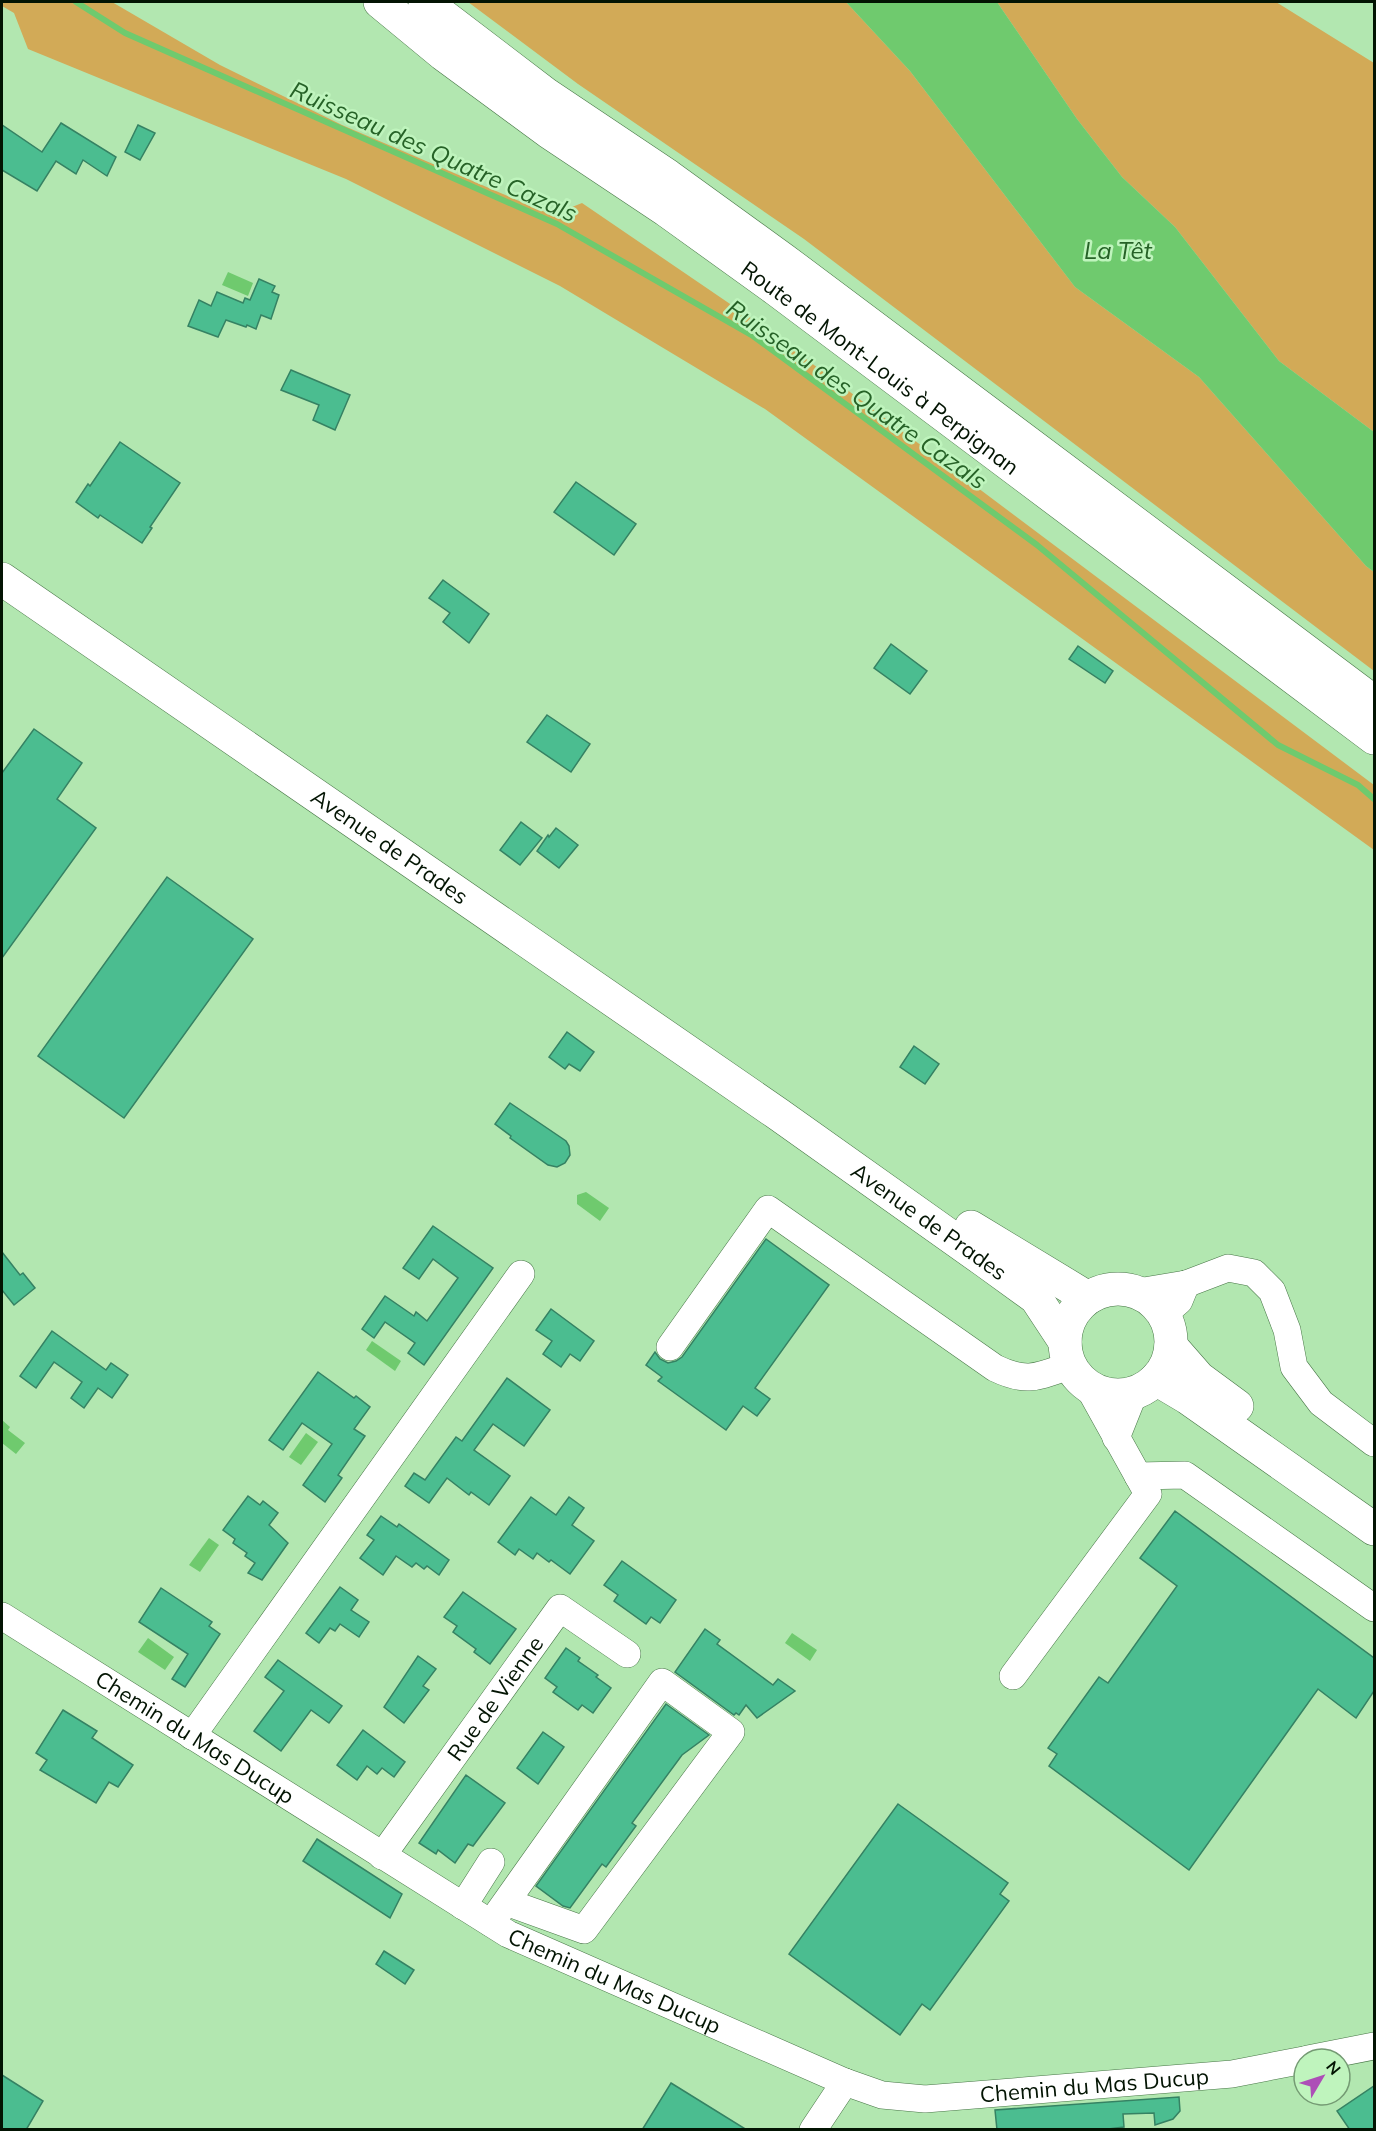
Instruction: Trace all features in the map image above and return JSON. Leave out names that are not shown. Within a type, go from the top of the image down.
[{"type":"main road","name":"Route de Mont-Louis à Perpignan","points":[[380,2],[452,60],[549,132],[666,210],[777,290],[1374,738]]},
{"type":"main road","name":"Route de Mont-Louis à Perpignan","points":[[425,2],[547,94],[668,176],[784,260],[1374,702]]},
{"type":"main road","name":"Avenue de Prades","points":[[2,579],[778,1114],[1036,1298],[1075,1364]]},
{"type":"main road","name":"Avenue de Prades","points":[[778,1114],[1088,1298]]},
{"type":"main road","points":[[1121,1288],[1138,1292],[1153,1302],[1164,1314],[1170,1329],[1171,1346],[1164,1370],[1145,1386],[1122,1395],[1104,1393],[1075,1364],[1067,1325],[1076,1309],[1088,1298],[1104,1290],[1121,1288]]},
{"type":"main road","points":[[1171,1346],[1199,1378],[1374,1510]]},
{"type":"main road","points":[[1145,1386],[1188,1398],[1374,1528]]},
{"type":"street","points":[[670,1347],[768,1209],[995,1368],[1023,1378],[1037,1377],[1075,1364],[1149,1494],[1013,1676]]},
{"type":"street","points":[[1138,1292],[1186,1284],[1228,1268],[1254,1273],[1272,1291],[1287,1330],[1294,1367],[1321,1403],[1374,1443]]},
{"type":"street","points":[[192,1736],[521,1274]]},
{"type":"street","points":[[1164,1314],[1179,1301],[1186,1284]]},
{"type":"street","points":[[1116,1438],[1145,1386]]},
{"type":"street","points":[[1138,1476],[1185,1475],[1374,1608]]},
{"type":"street","name":"Rue de Vienne","points":[[382,1856],[561,1608],[627,1654]]},
{"type":"street","name":"Chemin du Mas Ducup","points":[[2,1616],[508,1934],[845,2082],[882,2096],[925,2099],[1232,2074],[1292,2062]]},
{"type":"street","points":[[491,1923],[662,1682],[731,1732],[584,1930],[506,1902]]},
{"type":"street","points":[[463,1906],[491,1862]]},
{"type":"street","name":"Chemin du Mas Ducup","points":[[1352,2050],[1374,2046]]},
{"type":"street","points":[[813,2130],[845,2082]]},
{"type":"shaded area","points":[[2,2],[112,2],[220,65],[342,125],[552,215],[582,203],[758,323],[1374,785],[1374,850],[765,409],[560,286],[346,179],[28,49],[14,13],[2,6]]},
{"type":"shaded area","points":[[468,2],[846,2],[910,71],[1075,287],[1199,377],[1366,566],[1374,572],[1374,671],[804,239],[578,84]]},
{"type":"shaded area","points":[[997,2],[1276,2],[1374,63],[1374,432],[1279,361],[1175,227],[1122,177],[1077,119]]},
{"type":"water","name":"La Têt","points":[[846,2],[997,2],[1077,119],[1122,177],[1175,227],[1279,361],[1374,432],[1374,572],[1366,566],[1199,377],[1075,287],[910,71]]},
{"type":"water","points":[[228,272],[253,283],[248,296],[222,285]]},
{"type":"water","points":[[586,1192],[609,1208],[600,1221],[577,1204],[577,1195]]},
{"type":"water","points":[[372,1341],[401,1361],[395,1371],[366,1350]]},
{"type":"water","points":[[2,1420],[10,1427],[8,1430],[25,1443],[16,1454],[2,1443]]},
{"type":"water","points":[[306,1433],[318,1442],[301,1465],[289,1457]]},
{"type":"water","points":[[209,1538],[219,1545],[200,1572],[189,1565]]},
{"type":"water","points":[[792,1633],[817,1650],[810,1661],[785,1643]]},
{"type":"water","points":[[148,1638],[174,1657],[165,1670],[138,1652]]},
{"type":"building","points":[[61,123],[116,157],[107,176],[83,160],[76,174],[56,161],[37,191],[2,170],[2,125],[42,152]]},
{"type":"building","points":[[138,125],[155,133],[140,160],[125,152]]},
{"type":"building","points":[[259,279],[275,286],[272,292],[279,295],[271,319],[261,315],[256,329],[226,320],[218,337],[188,326],[199,300],[211,306],[217,292],[243,303],[245,298],[250,300]]},
{"type":"building","points":[[291,370],[350,395],[335,430],[313,420],[319,405],[281,390]]},
{"type":"building","points":[[120,442],[180,483],[150,527],[152,528],[142,543],[100,515],[98,518],[76,502],[88,484],[90,486]]},
{"type":"building","points":[[576,482],[636,524],[614,555],[554,512]]},
{"type":"building","points":[[443,580],[489,614],[469,643],[443,622],[450,613],[429,598]]},
{"type":"building","points":[[891,644],[927,671],[910,694],[874,668]]},
{"type":"building","points":[[1078,646],[1113,671],[1105,683],[1069,659]]},
{"type":"building","points":[[547,715],[590,744],[571,772],[527,742]]},
{"type":"building","points":[[34,729],[82,763],[57,799],[96,828],[2,958],[2,773]]},
{"type":"building","points":[[521,822],[542,838],[520,865],[500,850]]},
{"type":"building","points":[[556,828],[578,845],[559,868],[537,851]]},
{"type":"building","points":[[167,877],[253,939],[124,1118],[38,1056]]},
{"type":"building","points":[[567,1032],[594,1052],[580,1071],[569,1064],[565,1069],[549,1057]]},
{"type":"building","points":[[914,1046],[939,1064],[925,1084],[900,1067]]},
{"type":"building","points":[[510,1103],[566,1141],[570,1155],[565,1163],[557,1167],[548,1165],[510,1138],[511,1136],[495,1124]]},
{"type":"building","points":[[433,1226],[493,1268],[424,1365],[408,1353],[415,1343],[385,1322],[374,1338],[362,1329],[385,1296],[414,1316],[416,1312],[427,1321],[458,1278],[433,1259],[419,1279],[403,1268]]},
{"type":"building","points":[[766,1239],[829,1285],[755,1388],[770,1399],[757,1416],[743,1406],[726,1430],[658,1381],[662,1377],[646,1365],[655,1352],[660,1359],[668,1363],[682,1357]]},
{"type":"building","points":[[2,1252],[20,1275],[23,1273],[35,1288],[14,1305],[2,1290]]},
{"type":"building","points":[[551,1309],[594,1341],[580,1361],[570,1354],[561,1367],[543,1354],[552,1341],[536,1330]]},
{"type":"building","points":[[52,1331],[106,1370],[111,1363],[128,1375],[112,1398],[98,1388],[84,1408],[71,1398],[82,1382],[54,1362],[36,1388],[20,1376]]},
{"type":"building","points":[[318,1372],[370,1407],[354,1429],[365,1436],[338,1475],[342,1478],[325,1502],[303,1485],[332,1444],[302,1423],[283,1450],[269,1440]]},
{"type":"building","points":[[507,1378],[550,1410],[524,1446],[493,1424],[474,1450],[510,1476],[489,1505],[471,1492],[469,1495],[447,1478],[429,1503],[405,1486],[414,1473],[425,1480],[456,1437],[462,1441]]},
{"type":"building","points":[[248,1496],[260,1505],[263,1501],[278,1513],[269,1525],[288,1543],[262,1580],[248,1573],[255,1563],[245,1556],[247,1553],[233,1543],[235,1539],[223,1530]]},
{"type":"building","points":[[531,1497],[556,1515],[569,1497],[584,1508],[572,1525],[594,1541],[570,1574],[537,1553],[533,1559],[519,1549],[515,1555],[498,1542]]},
{"type":"building","points":[[1175,1511],[1374,1658],[1374,1691],[1356,1718],[1318,1689],[1189,1870],[1049,1766],[1057,1754],[1048,1748],[1099,1677],[1108,1683],[1177,1586],[1140,1558]]},
{"type":"building","points":[[381,1516],[397,1527],[399,1524],[449,1560],[439,1575],[427,1566],[424,1569],[416,1563],[412,1567],[396,1556],[383,1575],[360,1558],[374,1540],[367,1535]]},
{"type":"building","points":[[622,1561],[676,1600],[660,1623],[651,1617],[646,1624],[614,1601],[618,1595],[604,1585]]},
{"type":"building","points":[[340,1587],[358,1600],[351,1610],[369,1622],[359,1637],[340,1624],[335,1631],[330,1628],[319,1643],[306,1633]]},
{"type":"building","points":[[161,1588],[212,1622],[209,1626],[220,1634],[185,1687],[172,1679],[188,1654],[139,1622]]},
{"type":"building","points":[[463,1592],[516,1629],[490,1664],[474,1652],[476,1649],[453,1632],[457,1626],[444,1617]]},
{"type":"building","points":[[705,1629],[720,1640],[717,1644],[773,1685],[778,1679],[795,1691],[757,1718],[746,1705],[739,1715],[736,1713],[734,1715],[675,1672]]},
{"type":"building","points":[[566,1648],[580,1658],[578,1661],[598,1675],[596,1677],[611,1688],[593,1713],[582,1705],[578,1710],[553,1692],[557,1687],[545,1678]]},
{"type":"building","points":[[418,1656],[436,1669],[423,1686],[429,1690],[404,1723],[384,1707]]},
{"type":"building","points":[[278,1660],[342,1706],[329,1723],[311,1710],[281,1751],[254,1731],[284,1691],[265,1677]]},
{"type":"building","points":[[666,1704],[709,1735],[682,1755],[632,1823],[636,1826],[606,1867],[602,1864],[570,1908],[563,1906],[536,1886]]},
{"type":"building","points":[[63,1710],[97,1731],[92,1738],[133,1765],[118,1787],[109,1782],[96,1803],[40,1770],[47,1760],[36,1753]]},
{"type":"building","points":[[363,1730],[405,1762],[394,1777],[382,1768],[377,1774],[367,1766],[357,1780],[337,1765]]},
{"type":"building","points":[[543,1732],[564,1747],[538,1784],[517,1768]]},
{"type":"building","points":[[466,1775],[505,1803],[473,1846],[468,1844],[455,1863],[438,1850],[436,1854],[419,1843]]},
{"type":"building","points":[[898,1804],[1008,1883],[1000,1894],[1009,1901],[930,2010],[922,2004],[900,2035],[789,1954]]},
{"type":"building","points":[[317,1839],[402,1894],[390,1918],[303,1861]]},
{"type":"building","points":[[384,1951],[414,1970],[405,1984],[376,1964]]},
{"type":"building","points":[[2,2075],[43,2101],[26,2130],[2,2130]]},
{"type":"building","points":[[671,2083],[747,2130],[642,2130]]},
{"type":"building","points":[[1374,2086],[1374,2130],[1350,2130],[1337,2111],[1343,2107],[1352,2107],[1352,2101]]},
{"type":"building","points":[[1179,2097],[1180,2111],[1173,2119],[1155,2125],[1154,2113],[1123,2114],[1124,2127],[1100,2130],[997,2130],[995,2110]]},
{"type":"waterway","name":"Ruisseau des Quatre Cazals","points":[[76,2],[125,33],[557,224],[753,336],[1037,545],[1278,745],[1358,785],[1374,799]]}]
